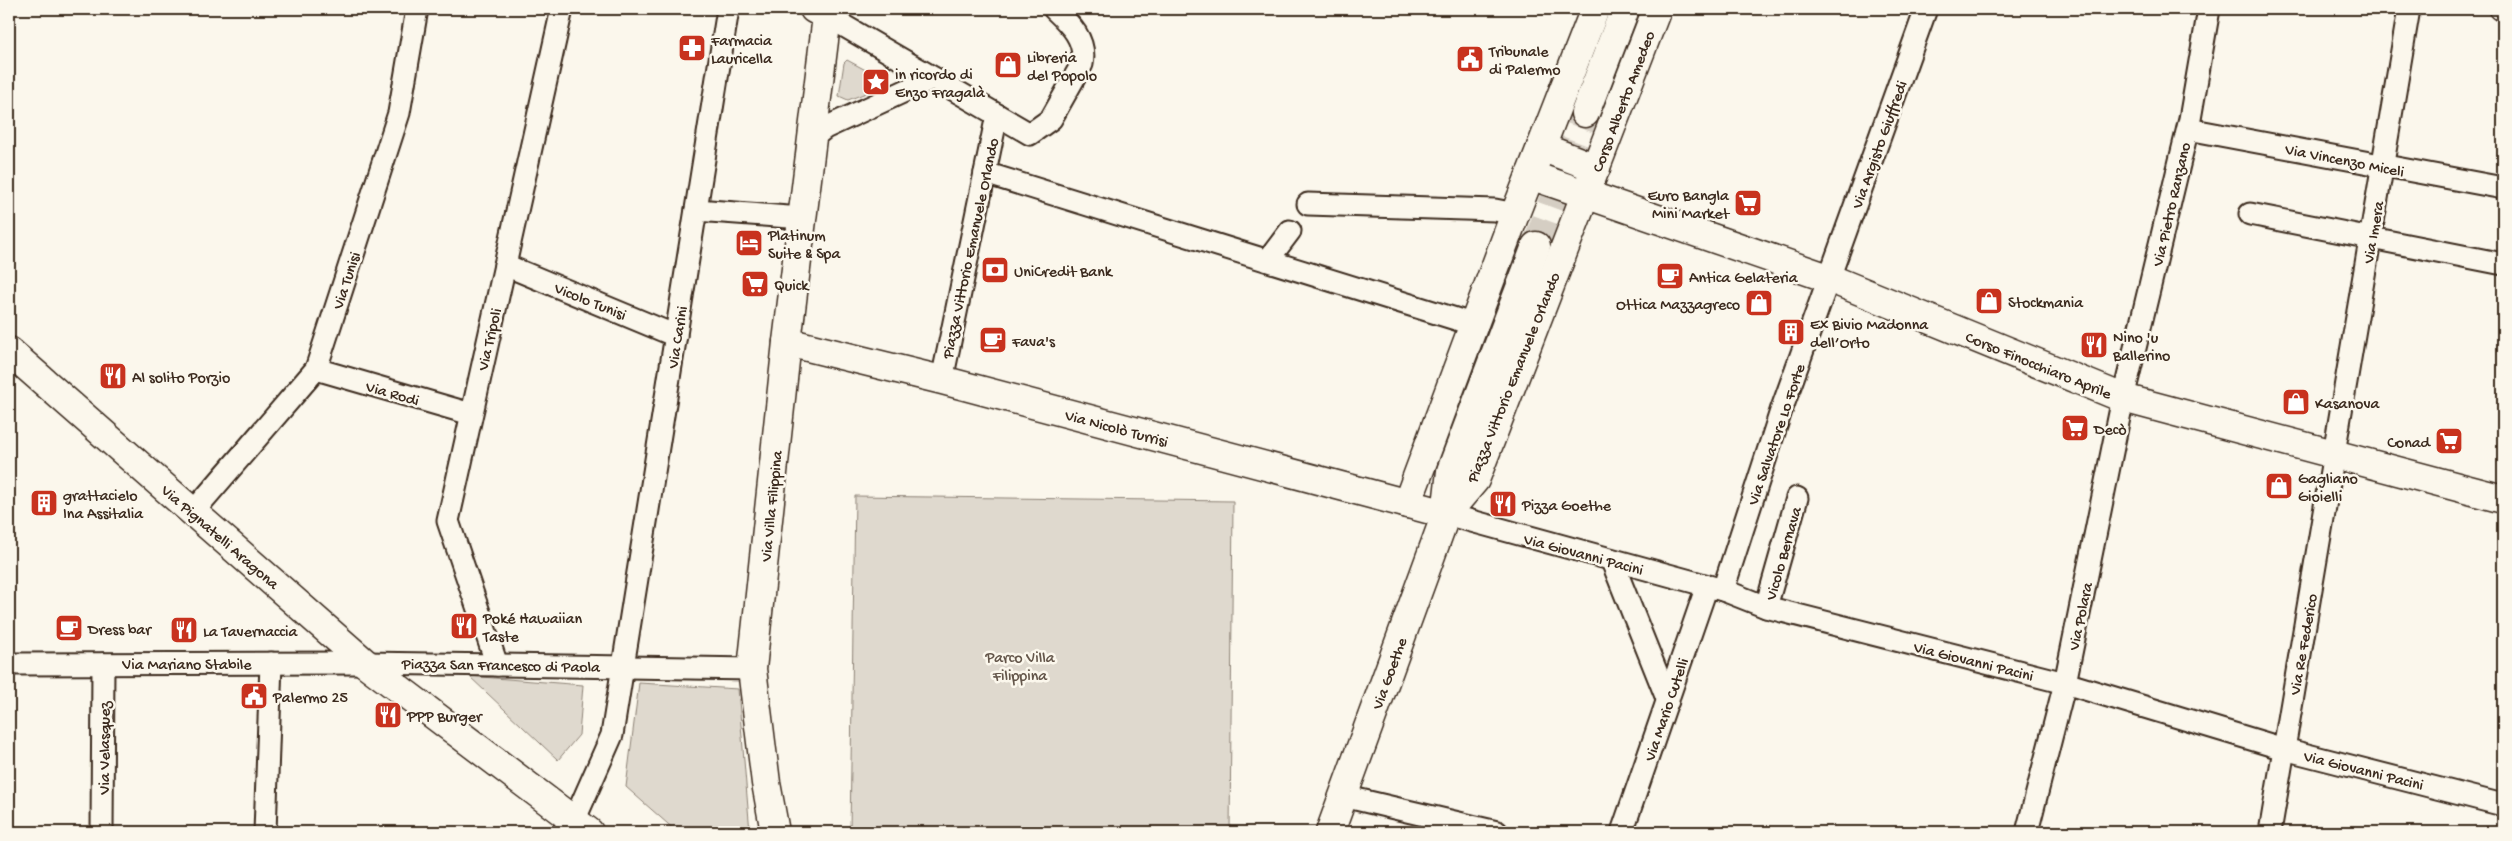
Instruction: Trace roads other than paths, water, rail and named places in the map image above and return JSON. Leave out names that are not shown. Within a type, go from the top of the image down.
[{"type":"street","name":"Via Tunisi","points":[[193,512],[316,369],[399,113],[416,9]]},
{"type":"street","name":"Via Tripoli","points":[[497,664],[448,521],[562,9]]},
{"type":"street","name":"Via Carini","points":[[576,828],[612,736],[728,9]]},
{"type":"street","points":[[820,12],[1030,134],[1051,119],[1082,64],[1083,57],[1079,38],[1054,9]]},
{"type":"street","points":[[1407,504],[1515,214],[1595,9]]},
{"type":"street","name":"Corso Alberto Amedeo","points":[[1585,114],[1626,9]]},
{"type":"street","name":"Corso Alberto Amedeo","points":[[1587,194],[1656,9]]},
{"type":"street","name":"Via Argisto Giuffredi","points":[[1830,279],[1926,9]]},
{"type":"street","name":"Via Pietro Ranzano","points":[[2123,398],[2188,129],[2209,9]]},
{"type":"street","name":"Via Imera","points":[[2334,455],[2409,9]]},
{"type":"street","name":"Via Villa Filippina","points":[[752,669],[811,139],[820,12]]},
{"type":"street","points":[[811,139],[825,128],[934,78]]},
{"type":"street","name":"Piazza Vittorio Emanuele Orlando","points":[[942,380],[997,116]]},
{"type":"street","name":"Via Vincenzo Miceli","points":[[2188,129],[2503,188]]},
{"type":"street","points":[[1541,147],[1596,168]]},
{"type":"street","points":[[985,173],[1475,325]]},
{"type":"street","name":"Corso Finocchiaro Aprile","points":[[1530,175],[1830,279],[2123,398],[2503,498]]},
{"type":"street","name":"Piazza Vittorio Emanuele Orlando","points":[[1446,514],[1475,480],[1587,194]]},
{"type":"street","points":[[1308,204],[1495,210],[1515,214]]},
{"type":"street","points":[[696,210],[802,218]]},
{"type":"street","points":[[2250,214],[2503,264]]},
{"type":"street","points":[[1268,260],[1290,231]]},
{"type":"street","name":"Piazza Vittorio Emanuele Orlando","points":[[1446,514],[1451,471],[1536,246]]},
{"type":"street","name":"Vicolo Tunisi","points":[[505,265],[676,336]]},
{"type":"street","name":"Via Salvatore Lo Forte","points":[[1715,588],[1830,279]]},
{"type":"street","name":"Via Nicolò Turrisi","points":[[787,342],[942,380],[1446,514]]},
{"type":"street","name":"Via Pignatelli Aragona","points":[[9,351],[365,662]]},
{"type":"street","name":"Via Rodi","points":[[316,369],[471,414]]},
{"type":"street","name":"Via Polara","points":[[2027,832],[2065,683],[2123,398]]},
{"type":"street","name":"Via Re Federico","points":[[2270,832],[2334,455]]},
{"type":"street","name":"Vicolo Bernava","points":[[1766,607],[1797,498]]},
{"type":"street","name":"Via Giovanni Pacini","points":[[1446,514],[1715,588],[1766,607],[2065,683],[2284,749],[2503,805]]},
{"type":"street","name":"Via Goethe","points":[[1330,832],[1446,514]]},
{"type":"street","points":[[1612,561],[1668,700]]},
{"type":"street","name":"Via Mario Cutelli","points":[[1622,832],[1668,700],[1715,588]]},
{"type":"street","name":"Piazza San Francesco di Paola","points":[[365,662],[752,669]]},
{"type":"street","name":"Piazza San Francesco di Paola","points":[[365,662],[576,828]]},
{"type":"street","name":"Via Mariano Stabile","points":[[9,664],[365,662]]},
{"type":"street","points":[[265,832],[272,663]]},
{"type":"street","name":"Via Velasquez","points":[[102,832],[103,664]]},
{"type":"street","points":[[752,669],[775,832]]},
{"type":"street","points":[[1343,796],[1496,832]]},
{"type":"tunnel","points":[[1536,246],[1585,113]]},
{"type":"place","name":"Farmacia Lauricella","points":[[692,48]]},
{"type":"place","name":"Tribunale di Palermo","points":[[1470,59]]},
{"type":"place","name":"Libreria del Popolo","points":[[1008,65]]},
{"type":"place","name":"in ricordo di Enzo Fragalà","points":[[876,82]]},
{"type":"place","name":"Euro Bangla Mini Market","points":[[1748,203]]},
{"type":"place","name":"Platinum Suite & Spa","points":[[749,243]]},
{"type":"place","name":"UniCredit Bank","points":[[995,270]]},
{"type":"place","name":"Antica Gelateria","points":[[1670,276]]},
{"type":"place","name":"Quick","points":[[755,284]]},
{"type":"place","name":"Stockmania","points":[[1989,301]]},
{"type":"place","name":"Ottica Mazzagreco","points":[[1759,303]]},
{"type":"place","name":"Ex Bivio Madonna dell’Orto","points":[[1791,332]]},
{"type":"place","name":"Fava's","points":[[993,340]]},
{"type":"place","name":"Nino 'u Ballerino","points":[[2094,345]]},
{"type":"place","name":"Al solito Porzio","points":[[113,376]]},
{"type":"place","name":"Kasanova","points":[[2296,402]]},
{"type":"place","name":"Decò","points":[[2075,428]]},
{"type":"place","name":"Conad","points":[[2449,441]]},
{"type":"place","name":"Gagliano Gioielli","points":[[2279,486]]},
{"type":"place","name":"grattacielo Ina Assitalia","points":[[44,503]]},
{"type":"place","name":"Pizza Goethe","points":[[1503,504]]},
{"type":"place","name":"Poké Hawaiian Taste","points":[[464,626]]},
{"type":"place","name":"Dress bar","points":[[69,628]]},
{"type":"place","name":"La Tavernaccia","points":[[184,630]]},
{"type":"place","name":"Palermo 25","points":[[254,696]]},
{"type":"place","name":"PPP Burger","points":[[388,715]]},
{"type":"park label","name":"Parco Villa Filippina","points":[[1020,665]]}]
